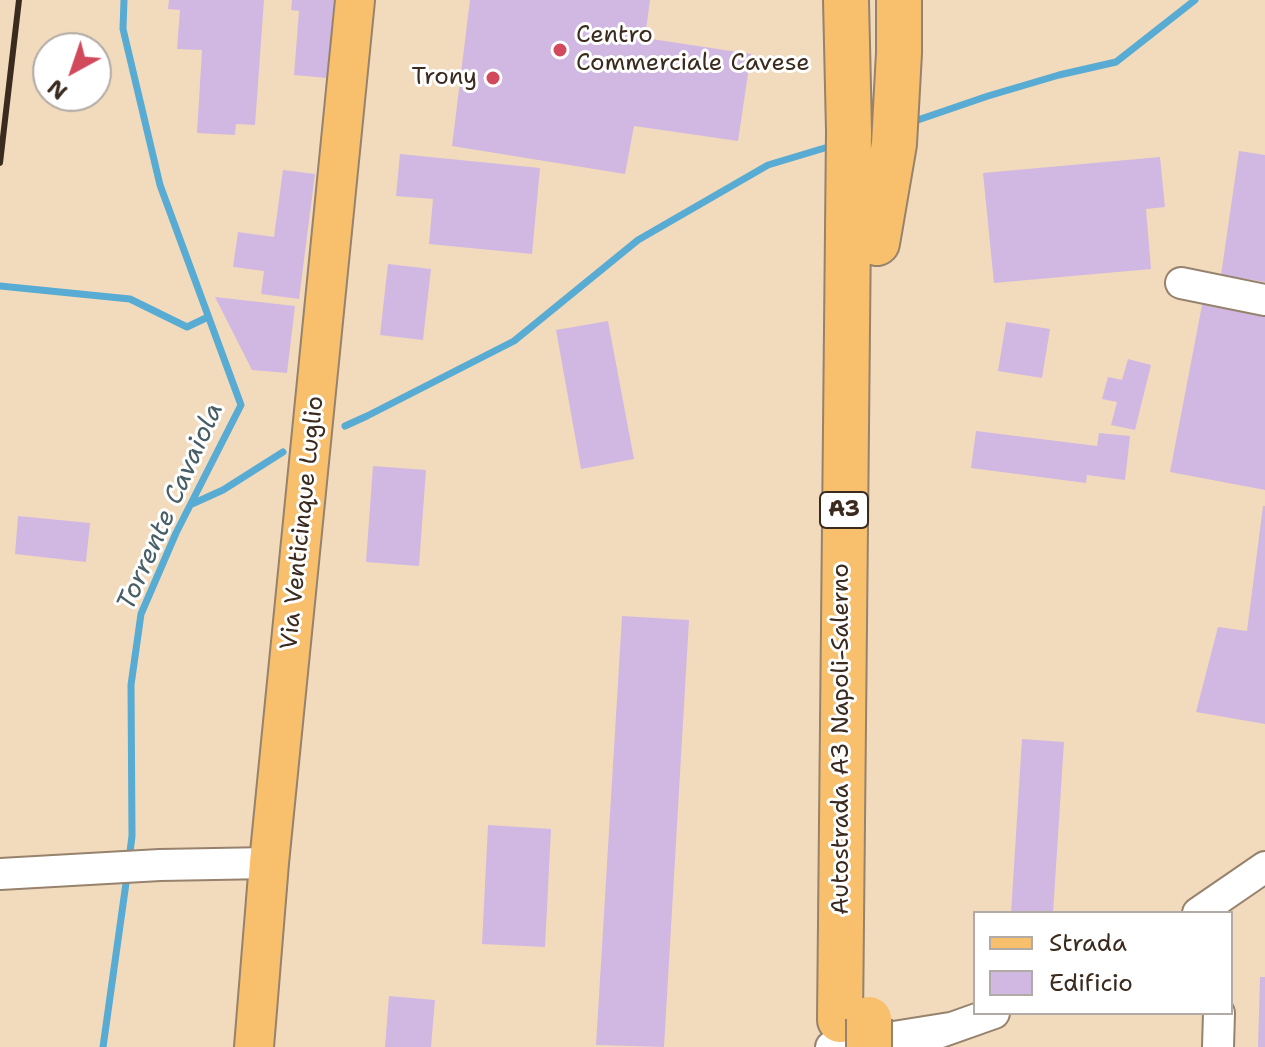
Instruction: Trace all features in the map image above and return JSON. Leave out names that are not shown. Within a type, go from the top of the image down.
[{"type":"highway","name":"Autostrada A3 Napoli-Salerno","points":[[846,0],[849,131],[850,1036]]},
{"type":"highway","name":"Autostrada A3 Napoli-Salerno","points":[[850,1036],[877,243],[875,0]]},
{"type":"highway","points":[[877,243],[894,144],[899,0]]},
{"type":"main road","name":"Via Venticinque Luglio","points":[[254,1047],[269,863],[355,0]]},
{"type":"street","points":[[1181,283],[1265,300]]},
{"type":"street","points":[[0,874],[160,865],[269,863]]},
{"type":"street","points":[[1211,908],[1265,867]]},
{"type":"street","points":[[905,1047],[988,1015]]},
{"type":"street","points":[[1218,1047],[1219,1015]]},
{"type":"street","points":[[850,1036],[950,1028]]},
{"type":"building","points":[[169,0],[264,0],[255,125],[236,124],[235,135],[197,133],[202,50],[177,49],[180,10],[168,9]]},
{"type":"building","points":[[292,0],[334,0],[327,78],[294,75],[299,11],[291,10]]},
{"type":"building","points":[[470,0],[650,0],[645,38],[751,54],[738,141],[634,126],[625,174],[452,146]]},
{"type":"building","points":[[1239,151],[1265,155],[1265,282],[1221,275]]},
{"type":"building","points":[[400,154],[540,168],[532,254],[429,244],[433,199],[396,196]]},
{"type":"building","points":[[1160,157],[1165,207],[1146,209],[1151,269],[994,283],[983,173]]},
{"type":"building","points":[[283,170],[315,174],[299,299],[261,294],[264,271],[233,267],[238,232],[274,237]]},
{"type":"building","points":[[388,264],[431,269],[423,340],[380,335]]},
{"type":"building","points":[[215,297],[295,306],[287,373],[252,370]]},
{"type":"building","points":[[1203,300],[1265,312],[1265,490],[1170,472]]},
{"type":"building","points":[[608,321],[634,459],[581,469],[556,330]]},
{"type":"building","points":[[1006,322],[1050,329],[1042,378],[998,371]]},
{"type":"building","points":[[1128,359],[1151,365],[1135,430],[1111,425],[1117,402],[1102,399],[1108,377],[1122,380]]},
{"type":"building","points":[[976,431],[1097,446],[1099,433],[1130,436],[1125,480],[1087,475],[1086,483],[971,468]]},
{"type":"building","points":[[373,466],[426,470],[419,566],[366,562]]},
{"type":"building","points":[[1263,506],[1265,724],[1196,712],[1218,627],[1247,631]]},
{"type":"building","points":[[18,516],[90,523],[86,562],[15,554]]},
{"type":"building","points":[[622,616],[689,620],[664,1047],[596,1045]]},
{"type":"building","points":[[1022,739],[1064,742],[1053,911],[1011,911]]},
{"type":"building","points":[[488,825],[551,829],[545,947],[482,944]]},
{"type":"building","points":[[1260,977],[1265,977],[1265,1047],[1258,1047]]},
{"type":"building","points":[[389,996],[435,1000],[431,1047],[385,1047]]},
{"type":"waterway","name":"Torrente Cavaiola","points":[[124,0],[123,29],[160,185],[241,405],[176,533],[141,614],[131,685],[132,836],[129,860]]},
{"type":"waterway","points":[[912,122],[1059,75],[1116,62],[1195,0]]},
{"type":"waterway","points":[[345,426],[514,341],[638,240],[768,165],[828,147]]},
{"type":"waterway","points":[[0,286],[130,299],[187,327],[208,317]]},
{"type":"waterway","points":[[192,504],[223,490],[283,452]]},
{"type":"waterway","name":"Torrente Cavaiola","points":[[103,1047],[127,876]]},
{"type":"railway","points":[[0,163],[19,0]]},
{"type":"place","name":"Centro Commerciale Cavese","points":[[560,50]]},
{"type":"place","name":"Trony","points":[[493,78]]}]
